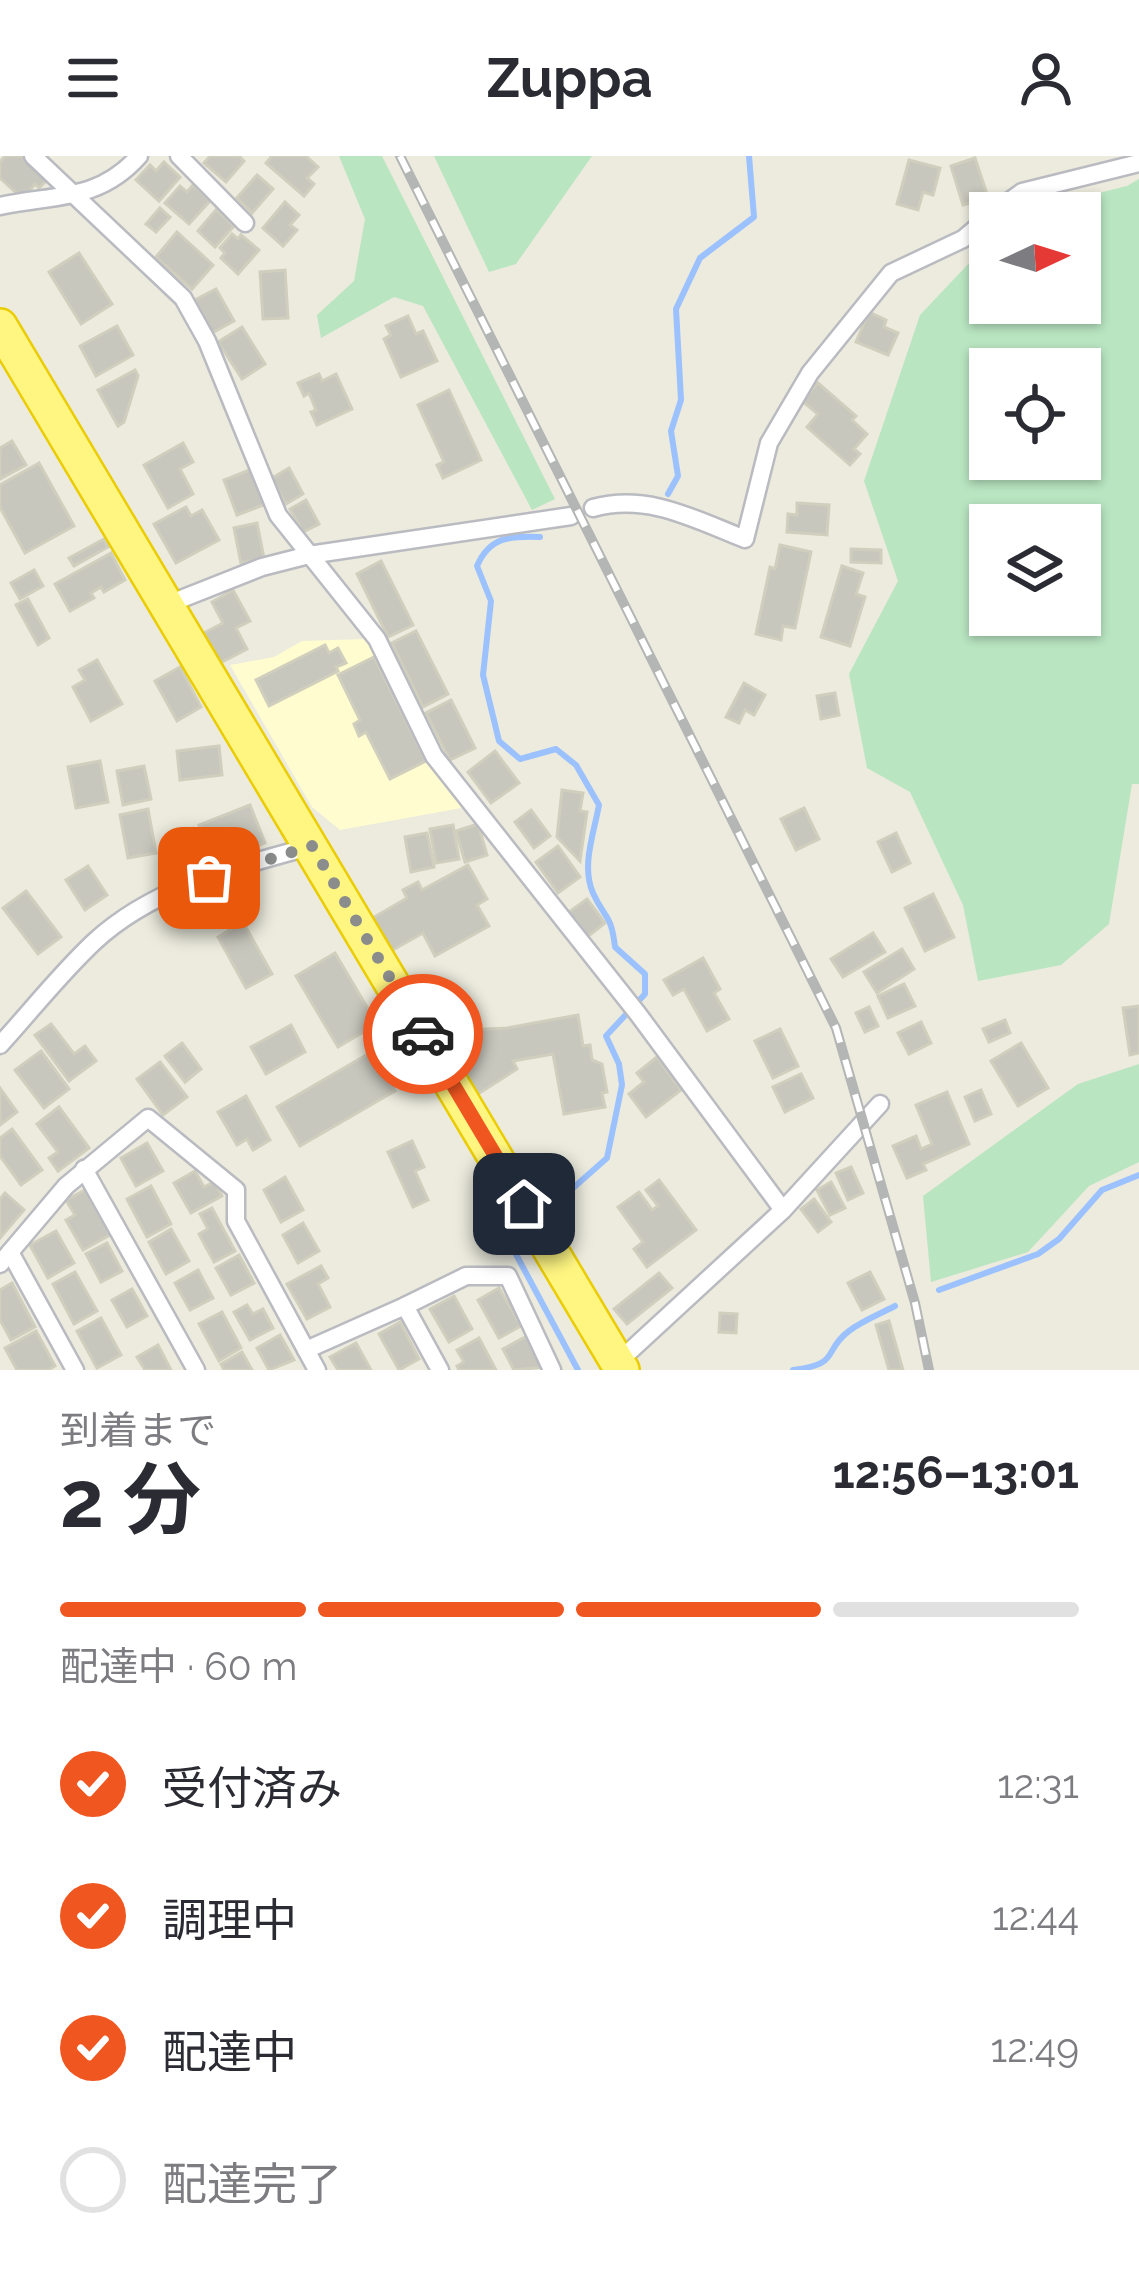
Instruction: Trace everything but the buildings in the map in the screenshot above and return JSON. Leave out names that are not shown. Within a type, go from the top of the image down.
[{"type":"highway","points":[[0,326],[620,1366]]},
{"type":"street","points":[[33,156],[182,298],[216,362],[278,515],[377,639],[434,755],[638,1013],[784,1210]]},
{"type":"street","points":[[0,206],[77,196],[124,172],[139,156]]},
{"type":"street","points":[[178,156],[245,223]]},
{"type":"street","points":[[1026,192],[1139,163]]},
{"type":"street","points":[[593,508],[642,502],[745,539],[769,443],[810,373],[891,273],[969,234]]},
{"type":"street","points":[[165,606],[262,567],[309,555],[572,516]]},
{"type":"street","points":[[0,1045],[95,941],[130,914],[178,888],[312,846]]},
{"type":"street","points":[[620,1366],[784,1210],[880,1104]]},
{"type":"street","points":[[74,1370],[5,1258],[84,1169],[148,1118],[236,1190],[236,1221],[317,1370]]},
{"type":"street","points":[[84,1169],[196,1370]]},
{"type":"street","points":[[306,1350],[466,1276],[508,1276],[552,1370]]},
{"type":"street","points":[[405,1306],[440,1370]]},
{"type":"shaded area","points":[[367,639],[429,757],[467,807],[340,830],[312,807],[230,665],[274,657],[302,641]]},
{"type":"green space","points":[[339,156],[382,156],[555,499],[532,510],[423,306],[394,297],[321,338],[317,315],[354,281],[365,219]]},
{"type":"green space","points":[[434,156],[592,156],[516,264],[489,272]]},
{"type":"green space","points":[[1139,179],[1139,784],[1132,784],[1109,924],[1061,965],[978,981],[963,905],[910,792],[867,768],[849,674],[898,581],[864,481],[920,315],[969,263],[969,324],[1101,324],[1101,192]]},
{"type":"green space","points":[[1139,1064],[1139,1162],[1089,1186],[1028,1252],[931,1282],[923,1196],[1078,1084]]},
{"type":"waterway","points":[[668,494],[678,476],[671,431],[681,400],[676,309],[700,258],[754,217],[749,156]]},
{"type":"waterway","points":[[540,537],[495,543],[477,566],[491,601],[483,675],[499,741],[520,759],[556,749],[576,765],[599,805],[590,849],[590,883],[615,947],[645,974],[645,994],[606,1036],[619,1064],[622,1085],[607,1158],[547,1211]]},
{"type":"waterway","points":[[939,1290],[1038,1254],[1059,1239],[1102,1190],[1139,1175]]},
{"type":"waterway","points":[[511,1245],[578,1370]]},
{"type":"waterway","points":[[793,1370],[819,1364],[849,1331],[895,1306]]},
{"type":"railway","points":[[400,156],[836,1028],[915,1303],[929,1370]]},
{"type":"way so far","points":[[209,878],[312,846],[423,1034]]},
{"type":"route","points":[[423,1034],[524,1204]]}]
